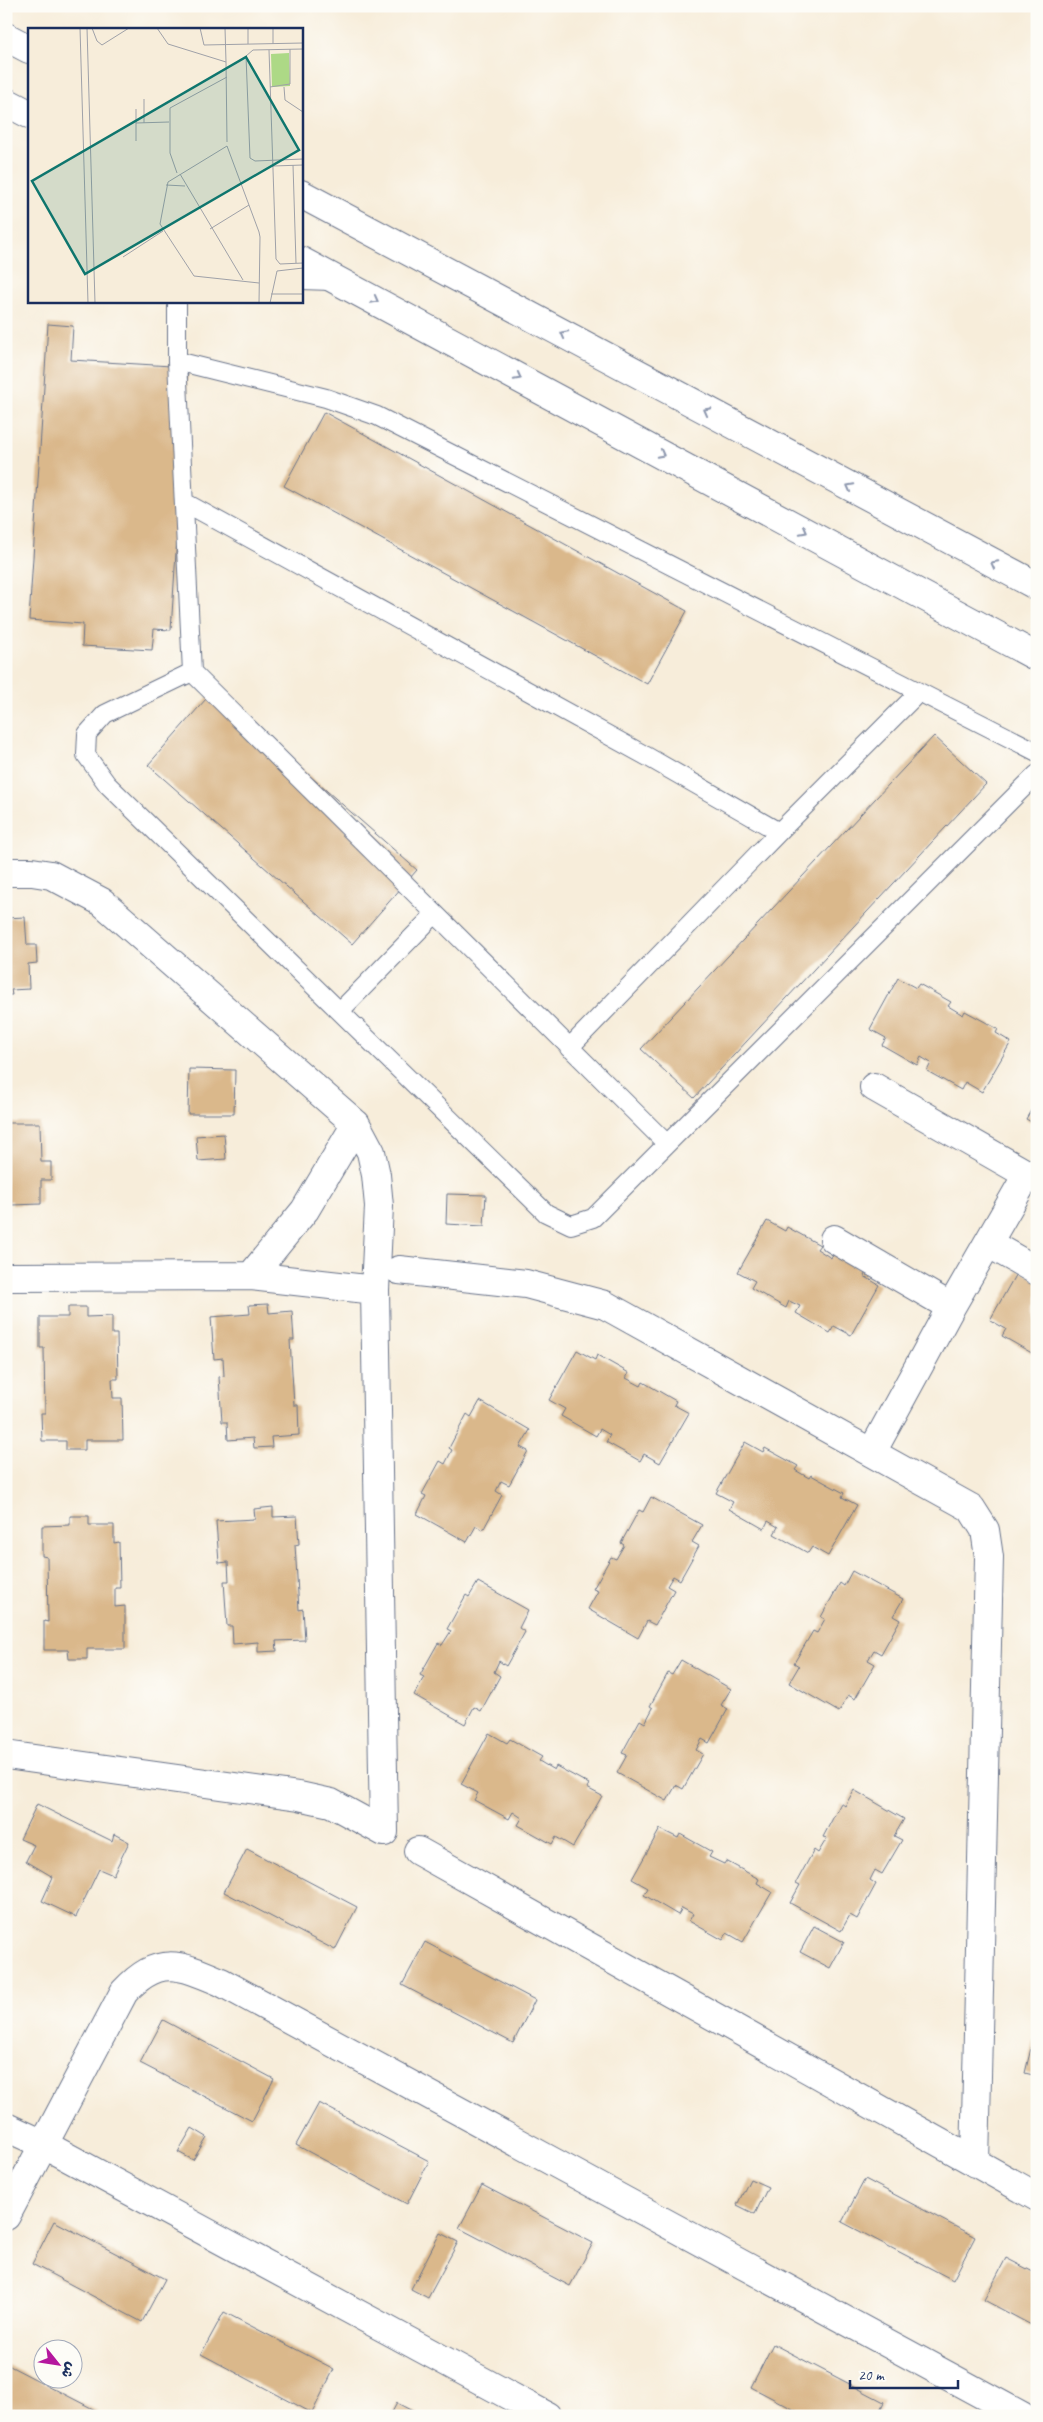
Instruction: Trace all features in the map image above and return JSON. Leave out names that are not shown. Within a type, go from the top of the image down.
[{"type":"main road","points":[[6,37],[28,48]]},
{"type":"main road","points":[[6,102],[28,113]]},
{"type":"main road","points":[[302,195],[1037,586]]},
{"type":"main road","points":[[302,262],[1037,657]]},
{"type":"main road","points":[[6,872],[32,872],[51,875],[102,902],[356,1124],[372,1152],[378,1206],[375,1290],[384,1832],[331,1803],[299,1796],[6,1755]]},
{"type":"main road","points":[[872,1452],[988,1243],[1032,1178],[874,1087]]},
{"type":"main road","points":[[251,1276],[305,1210],[356,1124]]},
{"type":"main road","points":[[834,1239],[951,1307]]},
{"type":"main road","points":[[988,1243],[1037,1271]]},
{"type":"main road","points":[[399,1270],[526,1284],[605,1305],[971,1508],[985,1530],[988,1566],[975,2163]]},
{"type":"main road","points":[[6,1277],[251,1276],[375,1290]]},
{"type":"main road","points":[[418,1851],[1037,2197]]},
{"type":"main road","points":[[6,2216],[124,1992],[139,1976],[155,1969],[172,1966],[188,1968],[221,1982],[1022,2416]]},
{"type":"main road","points":[[6,2127],[43,2144],[547,2416]]},
{"type":"lane","points":[[302,280],[340,281]]},
{"type":"lane","points":[[177,302],[177,361],[192,672],[666,1143]]},
{"type":"lane","points":[[177,361],[326,398],[377,416],[1037,752]]},
{"type":"lane","points":[[184,502],[648,757],[779,832]]},
{"type":"lane","points":[[192,672],[105,714],[87,734],[86,756],[107,784],[546,1213],[571,1225],[593,1218],[1037,774]]},
{"type":"lane","points":[[569,1048],[779,832],[920,692]]},
{"type":"lane","points":[[340,1011],[435,914]]},
{"type":"building","points":[[48,324],[73,326],[71,360],[188,367],[171,630],[154,629],[152,650],[82,646],[83,624],[29,620]]},
{"type":"building","points":[[324,412],[687,611],[647,684],[284,486]]},
{"type":"building","points":[[213,691],[417,870],[352,944],[148,765]]},
{"type":"building","points":[[934,736],[986,784],[694,1098],[641,1049]]},
{"type":"building","points":[[25,917],[27,945],[36,945],[37,963],[28,964],[29,989],[11,990],[12,995],[6,995],[6,918]]},
{"type":"building","points":[[898,978],[916,988],[919,984],[951,1002],[948,1006],[963,1015],[965,1011],[998,1029],[996,1033],[1011,1042],[982,1092],[965,1082],[961,1090],[927,1071],[931,1063],[921,1057],[917,1065],[882,1045],[886,1038],[870,1029]]},
{"type":"building","points":[[189,1069],[235,1070],[234,1114],[188,1114]]},
{"type":"building","points":[[1037,1100],[1037,1125],[1026,1119]]},
{"type":"building","points":[[6,1123],[40,1123],[41,1162],[51,1162],[51,1180],[41,1180],[41,1204],[12,1205],[12,1201],[6,1201]]},
{"type":"building","points":[[224,1134],[226,1159],[198,1161],[196,1136]]},
{"type":"building","points":[[447,1194],[486,1195],[484,1226],[446,1224]]},
{"type":"building","points":[[767,1221],[785,1231],[787,1227],[820,1245],[817,1249],[831,1258],[833,1254],[866,1272],[864,1276],[879,1285],[851,1335],[834,1326],[830,1333],[796,1313],[800,1306],[789,1301],[786,1308],[751,1288],[755,1281],[738,1272]]},
{"type":"building","points":[[1018,1270],[1037,1280],[1037,1356],[1002,1336],[1006,1329],[990,1320]]},
{"type":"building","points":[[268,1304],[269,1313],[292,1311],[294,1340],[290,1340],[294,1405],[298,1405],[299,1435],[271,1437],[272,1447],[254,1448],[253,1438],[228,1440],[227,1422],[222,1422],[219,1377],[224,1376],[223,1358],[214,1359],[211,1317],[250,1314],[249,1305]]},
{"type":"building","points":[[68,1307],[86,1307],[86,1317],[112,1316],[112,1334],[117,1334],[118,1379],[112,1379],[113,1398],[122,1398],[123,1440],[85,1440],[85,1450],[66,1450],[66,1441],[42,1441],[41,1413],[45,1413],[44,1348],[40,1348],[40,1317],[68,1317]]},
{"type":"building","points":[[577,1350],[595,1360],[597,1355],[629,1373],[626,1378],[641,1386],[643,1382],[676,1401],[674,1405],[689,1413],[660,1463],[644,1454],[640,1461],[606,1442],[610,1435],[600,1429],[596,1436],[561,1416],[565,1409],[549,1400]]},
{"type":"building","points":[[480,1401],[530,1430],[520,1447],[528,1451],[509,1485],[501,1481],[496,1491],[502,1495],[483,1530],[476,1526],[467,1542],[417,1514],[426,1496],[422,1494],[440,1461],[445,1464],[452,1450],[449,1448],[467,1414],[471,1417]]},
{"type":"building","points":[[745,1442],[763,1452],[765,1448],[798,1466],[795,1470],[809,1478],[811,1475],[844,1493],[842,1497],[857,1505],[828,1556],[812,1547],[808,1553],[774,1534],[778,1527],[768,1521],[764,1529],[729,1509],[733,1502],[716,1493]]},
{"type":"building","points":[[651,1497],[702,1525],[692,1542],[699,1546],[680,1580],[673,1576],[667,1586],[674,1590],[655,1625],[647,1621],[638,1638],[588,1609],[598,1591],[593,1589],[611,1557],[616,1559],[624,1545],[621,1543],[639,1510],[643,1512]]},
{"type":"building","points":[[273,1507],[273,1517],[297,1516],[299,1544],[295,1545],[299,1610],[303,1609],[305,1640],[276,1641],[277,1651],[258,1652],[258,1642],[233,1644],[232,1626],[227,1626],[224,1581],[229,1581],[228,1562],[219,1563],[216,1521],[255,1519],[254,1509]]},
{"type":"building","points":[[70,1516],[89,1516],[89,1525],[114,1525],[114,1543],[119,1542],[120,1588],[115,1588],[115,1607],[125,1606],[125,1649],[87,1649],[87,1659],[69,1659],[68,1650],[44,1650],[44,1621],[48,1622],[47,1557],[42,1556],[42,1526],[70,1525]]},
{"type":"building","points":[[852,1571],[903,1599],[893,1616],[900,1620],[881,1654],[874,1650],[868,1660],[875,1664],[855,1699],[848,1695],[839,1712],[789,1683],[799,1666],[794,1663],[813,1631],[817,1633],[825,1619],[821,1617],[840,1583],[844,1586]]},
{"type":"building","points":[[478,1582],[528,1610],[519,1628],[525,1632],[506,1666],[499,1661],[494,1672],[500,1676],[481,1711],[474,1707],[465,1724],[414,1695],[424,1677],[420,1675],[438,1643],[442,1645],[451,1631],[447,1629],[466,1595],[469,1597]]},
{"type":"building","points":[[681,1660],[731,1689],[721,1705],[728,1709],[709,1743],[702,1739],[696,1750],[703,1754],[683,1789],[676,1785],[667,1801],[617,1773],[627,1755],[622,1753],[640,1720],[645,1723],[653,1708],[650,1706],[668,1673],[672,1675]]},
{"type":"building","points":[[489,1733],[507,1743],[510,1739],[542,1757],[539,1761],[554,1770],[556,1766],[589,1784],[587,1788],[602,1796],[573,1847],[556,1837],[552,1844],[518,1825],[522,1818],[513,1812],[509,1819],[474,1800],[478,1793],[461,1784]]},
{"type":"building","points":[[854,1790],[904,1819],[894,1836],[902,1840],[882,1874],[875,1870],[870,1880],[876,1884],[857,1919],[850,1915],[841,1931],[790,1903],[800,1885],[796,1883],[814,1850],[818,1853],[827,1838],[823,1837],[841,1803],[845,1806]]},
{"type":"building","points":[[37,1804],[112,1841],[114,1834],[129,1842],[113,1875],[99,1869],[76,1917],[42,1901],[53,1877],[26,1861],[34,1845],[20,1839]]},
{"type":"building","points":[[660,1829],[678,1838],[680,1834],[712,1852],[709,1857],[724,1864],[726,1861],[759,1879],[757,1883],[772,1892],[743,1942],[727,1933],[723,1940],[689,1921],[693,1914],[682,1908],[678,1915],[644,1895],[648,1888],[632,1879]]},
{"type":"building","points":[[247,1849],[357,1907],[335,1950],[224,1892]]},
{"type":"building","points":[[814,1926],[844,1942],[830,1968],[800,1952]]},
{"type":"building","points":[[425,1942],[535,2000],[513,2043],[402,1985]]},
{"type":"building","points":[[163,2020],[274,2079],[252,2121],[140,2063]]},
{"type":"building","points":[[1033,2040],[1037,2041],[1037,2076],[1025,2073]]},
{"type":"building","points":[[319,2103],[429,2161],[407,2204],[296,2145]]},
{"type":"building","points":[[192,2128],[207,2137],[193,2160],[178,2152]]},
{"type":"building","points":[[750,2179],[768,2187],[755,2214],[737,2205]]},
{"type":"building","points":[[865,2179],[975,2237],[953,2280],[842,2222]]},
{"type":"building","points":[[482,2185],[593,2243],[570,2286],[459,2228]]},
{"type":"building","points":[[54,2221],[165,2279],[142,2322],[32,2264]]},
{"type":"building","points":[[440,2233],[458,2242],[428,2298],[411,2289]]},
{"type":"building","points":[[1006,2258],[1037,2274],[1037,2328],[984,2300]]},
{"type":"building","points":[[224,2312],[334,2369],[312,2413],[201,2354]]},
{"type":"building","points":[[773,2344],[884,2402],[877,2416],[806,2416],[751,2387]]},
{"type":"building","points":[[6,2364],[32,2377],[32,2390],[56,2390],[97,2411],[95,2416],[6,2416]]},
{"type":"building","points":[[397,2403],[422,2416],[390,2416]]}]
